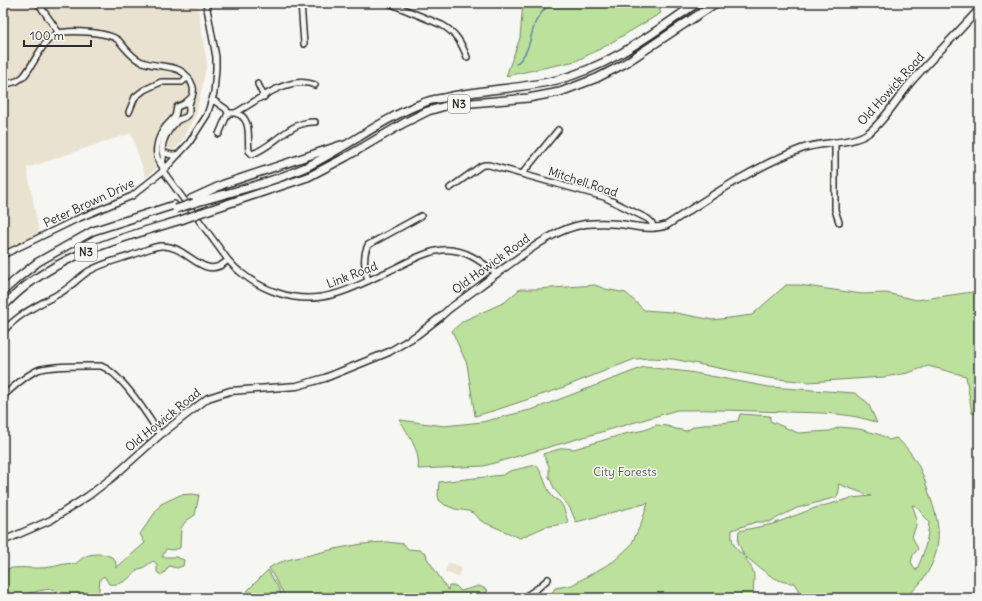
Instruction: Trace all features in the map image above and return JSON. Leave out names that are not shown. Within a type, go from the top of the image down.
[{"type":"highway","name":"N3","points":[[3,292],[18,277],[38,262],[64,247],[92,234],[192,201],[264,182],[305,167],[342,148],[399,114],[424,102],[472,92],[500,90],[556,80],[594,68],[621,55],[697,3]]},
{"type":"highway","name":"N3","points":[[3,307],[26,286],[45,272],[100,245],[182,220],[308,177],[428,111],[448,105],[528,98],[560,92],[597,78],[624,64],[716,3]]},
{"type":"highway","points":[[192,201],[224,184],[343,144],[369,132]]},
{"type":"main road","name":"Old Howick Road","points":[[3,541],[50,520],[88,496],[113,477],[160,435],[201,402],[213,395],[230,391],[297,386],[325,378],[389,352],[417,335],[496,274],[554,234],[574,226],[596,223],[653,228],[667,225],[746,175],[773,161],[808,146],[862,137],[872,131],[912,82],[979,9]]},
{"type":"street","points":[[38,3],[59,33]]},
{"type":"street","name":"Peter Brown Drive","points":[[3,255],[77,219],[132,196],[163,171],[198,131],[213,100],[216,69],[216,57],[206,3]]},
{"type":"street","points":[[301,3],[304,44]]},
{"type":"street","points":[[389,3],[450,29],[462,44],[467,57]]},
{"type":"street","points":[[3,85],[18,81],[23,77],[48,40],[59,33],[76,32],[106,34],[118,41],[140,61],[180,70],[188,77],[193,88],[193,96],[189,106],[190,111],[188,115],[177,121],[168,132],[162,151],[163,158],[161,165]]},
{"type":"street","points":[[129,112],[135,97],[144,90],[161,82],[182,82],[188,77]]},
{"type":"street","points":[[228,113],[235,113],[293,83],[302,82],[315,85]]},
{"type":"street","points":[[258,84],[264,97]]},
{"type":"street","points":[[161,165],[157,155],[160,136],[174,117],[177,107],[184,104],[193,96]]},
{"type":"street","points":[[213,100],[226,109],[228,113]]},
{"type":"street","points":[[220,134],[228,113]]},
{"type":"street","points":[[235,113],[246,122],[249,130],[249,151],[252,154],[294,128],[302,124],[315,122]]},
{"type":"street","name":"Mitchell Road","points":[[522,174],[558,130]]},
{"type":"street","points":[[835,142],[835,210],[838,222]]},
{"type":"street","points":[[162,151],[170,155],[179,154]]},
{"type":"street","name":"Link Road","points":[[161,165],[163,171],[228,260],[238,270],[265,288],[275,292],[297,297],[320,297],[341,292],[418,257],[443,250],[462,252],[474,257],[480,260],[496,274]]},
{"type":"street","name":"Mitchell Road","points":[[450,188],[484,165],[522,174],[612,200],[648,219],[652,223],[653,228]]},
{"type":"street","points":[[368,281],[364,258],[368,245],[421,216]]},
{"type":"street","points":[[3,332],[37,305],[67,288],[89,271],[100,265],[152,247],[167,246],[178,250],[201,265],[210,268],[219,267],[228,260]]},
{"type":"street","points":[[3,391],[43,368],[94,366],[106,368],[118,377],[160,435]]},
{"type":"street","points":[[3,396],[21,380]]},
{"type":"street","points":[[523,598],[548,579]]},
{"type":"shaded area","points":[[3,3],[197,3],[207,64],[196,115],[181,143],[146,178],[131,133],[27,168],[39,233],[3,250]]},
{"type":"shaded area","points":[[449,562],[462,567],[458,577],[445,572]]},
{"type":"green space","points":[[523,3],[656,3],[661,13],[602,48],[576,61],[506,76],[520,38]]},
{"type":"green space","points":[[595,285],[605,289],[626,293],[644,310],[671,312],[713,320],[752,315],[786,285],[799,285],[862,294],[886,293],[917,300],[979,291],[979,414],[972,413],[966,376],[928,366],[908,373],[884,377],[808,382],[768,378],[673,359],[651,358],[635,359],[559,389],[475,416],[467,364],[452,331],[463,321],[505,302],[520,289]]},
{"type":"green space","points":[[644,367],[689,372],[769,387],[855,393],[868,403],[877,423],[867,419],[833,414],[732,410],[677,410],[484,466],[418,469],[418,456],[416,450],[400,420],[444,426],[482,422],[534,409]]},
{"type":"green space","name":"City Forests","points":[[740,414],[770,416],[770,421],[798,433],[830,431],[840,427],[859,429],[881,435],[889,440],[896,438],[902,443],[916,461],[923,475],[937,519],[938,529],[937,549],[934,559],[925,576],[913,591],[905,598],[797,598],[800,593],[794,583],[787,583],[774,578],[746,557],[754,574],[753,591],[755,598],[549,598],[555,588],[572,585],[614,561],[631,545],[641,524],[648,503],[576,522],[570,508],[555,490],[549,477],[549,466],[543,454],[563,448],[574,449],[624,434],[645,430],[656,425],[686,431],[695,426],[738,421]],"holes":[[[838,484],[871,496],[852,498],[815,508],[773,524],[739,531],[738,542],[744,556],[736,547],[732,538],[732,530],[756,522],[769,522],[797,508],[837,497],[839,491]],[[912,505],[916,506],[929,521],[925,547],[916,571],[911,562],[913,555],[918,549],[912,536],[916,527],[915,513]]]},
{"type":"green space","points":[[536,465],[553,497],[562,504],[569,523],[545,527],[520,538],[481,521],[475,514],[468,511],[455,509],[445,505],[439,500],[439,482],[503,475],[510,471]]},
{"type":"green space","points":[[180,495],[199,495],[195,515],[186,521],[181,528],[180,548],[173,550],[166,549],[162,557],[176,557],[184,560],[183,566],[177,568],[169,566],[161,575],[157,572],[157,564],[153,561],[143,568],[138,569],[129,578],[118,584],[109,584],[104,576],[100,579],[98,598],[49,598],[55,597],[56,592],[52,589],[3,598],[3,570],[15,568],[44,568],[75,564],[86,556],[96,554],[112,557],[116,563],[116,568],[145,543],[140,534],[161,504]]},
{"type":"green space","points":[[387,542],[404,544],[408,549],[419,550],[426,553],[427,558],[448,590],[449,586],[456,586],[461,591],[479,586],[488,590],[487,592],[467,598],[286,598],[269,568],[278,563],[330,550]]},
{"type":"green space","points":[[268,570],[284,598],[240,598]]},
{"type":"waterway","points":[[516,64],[527,49],[536,21],[549,3]]}]
